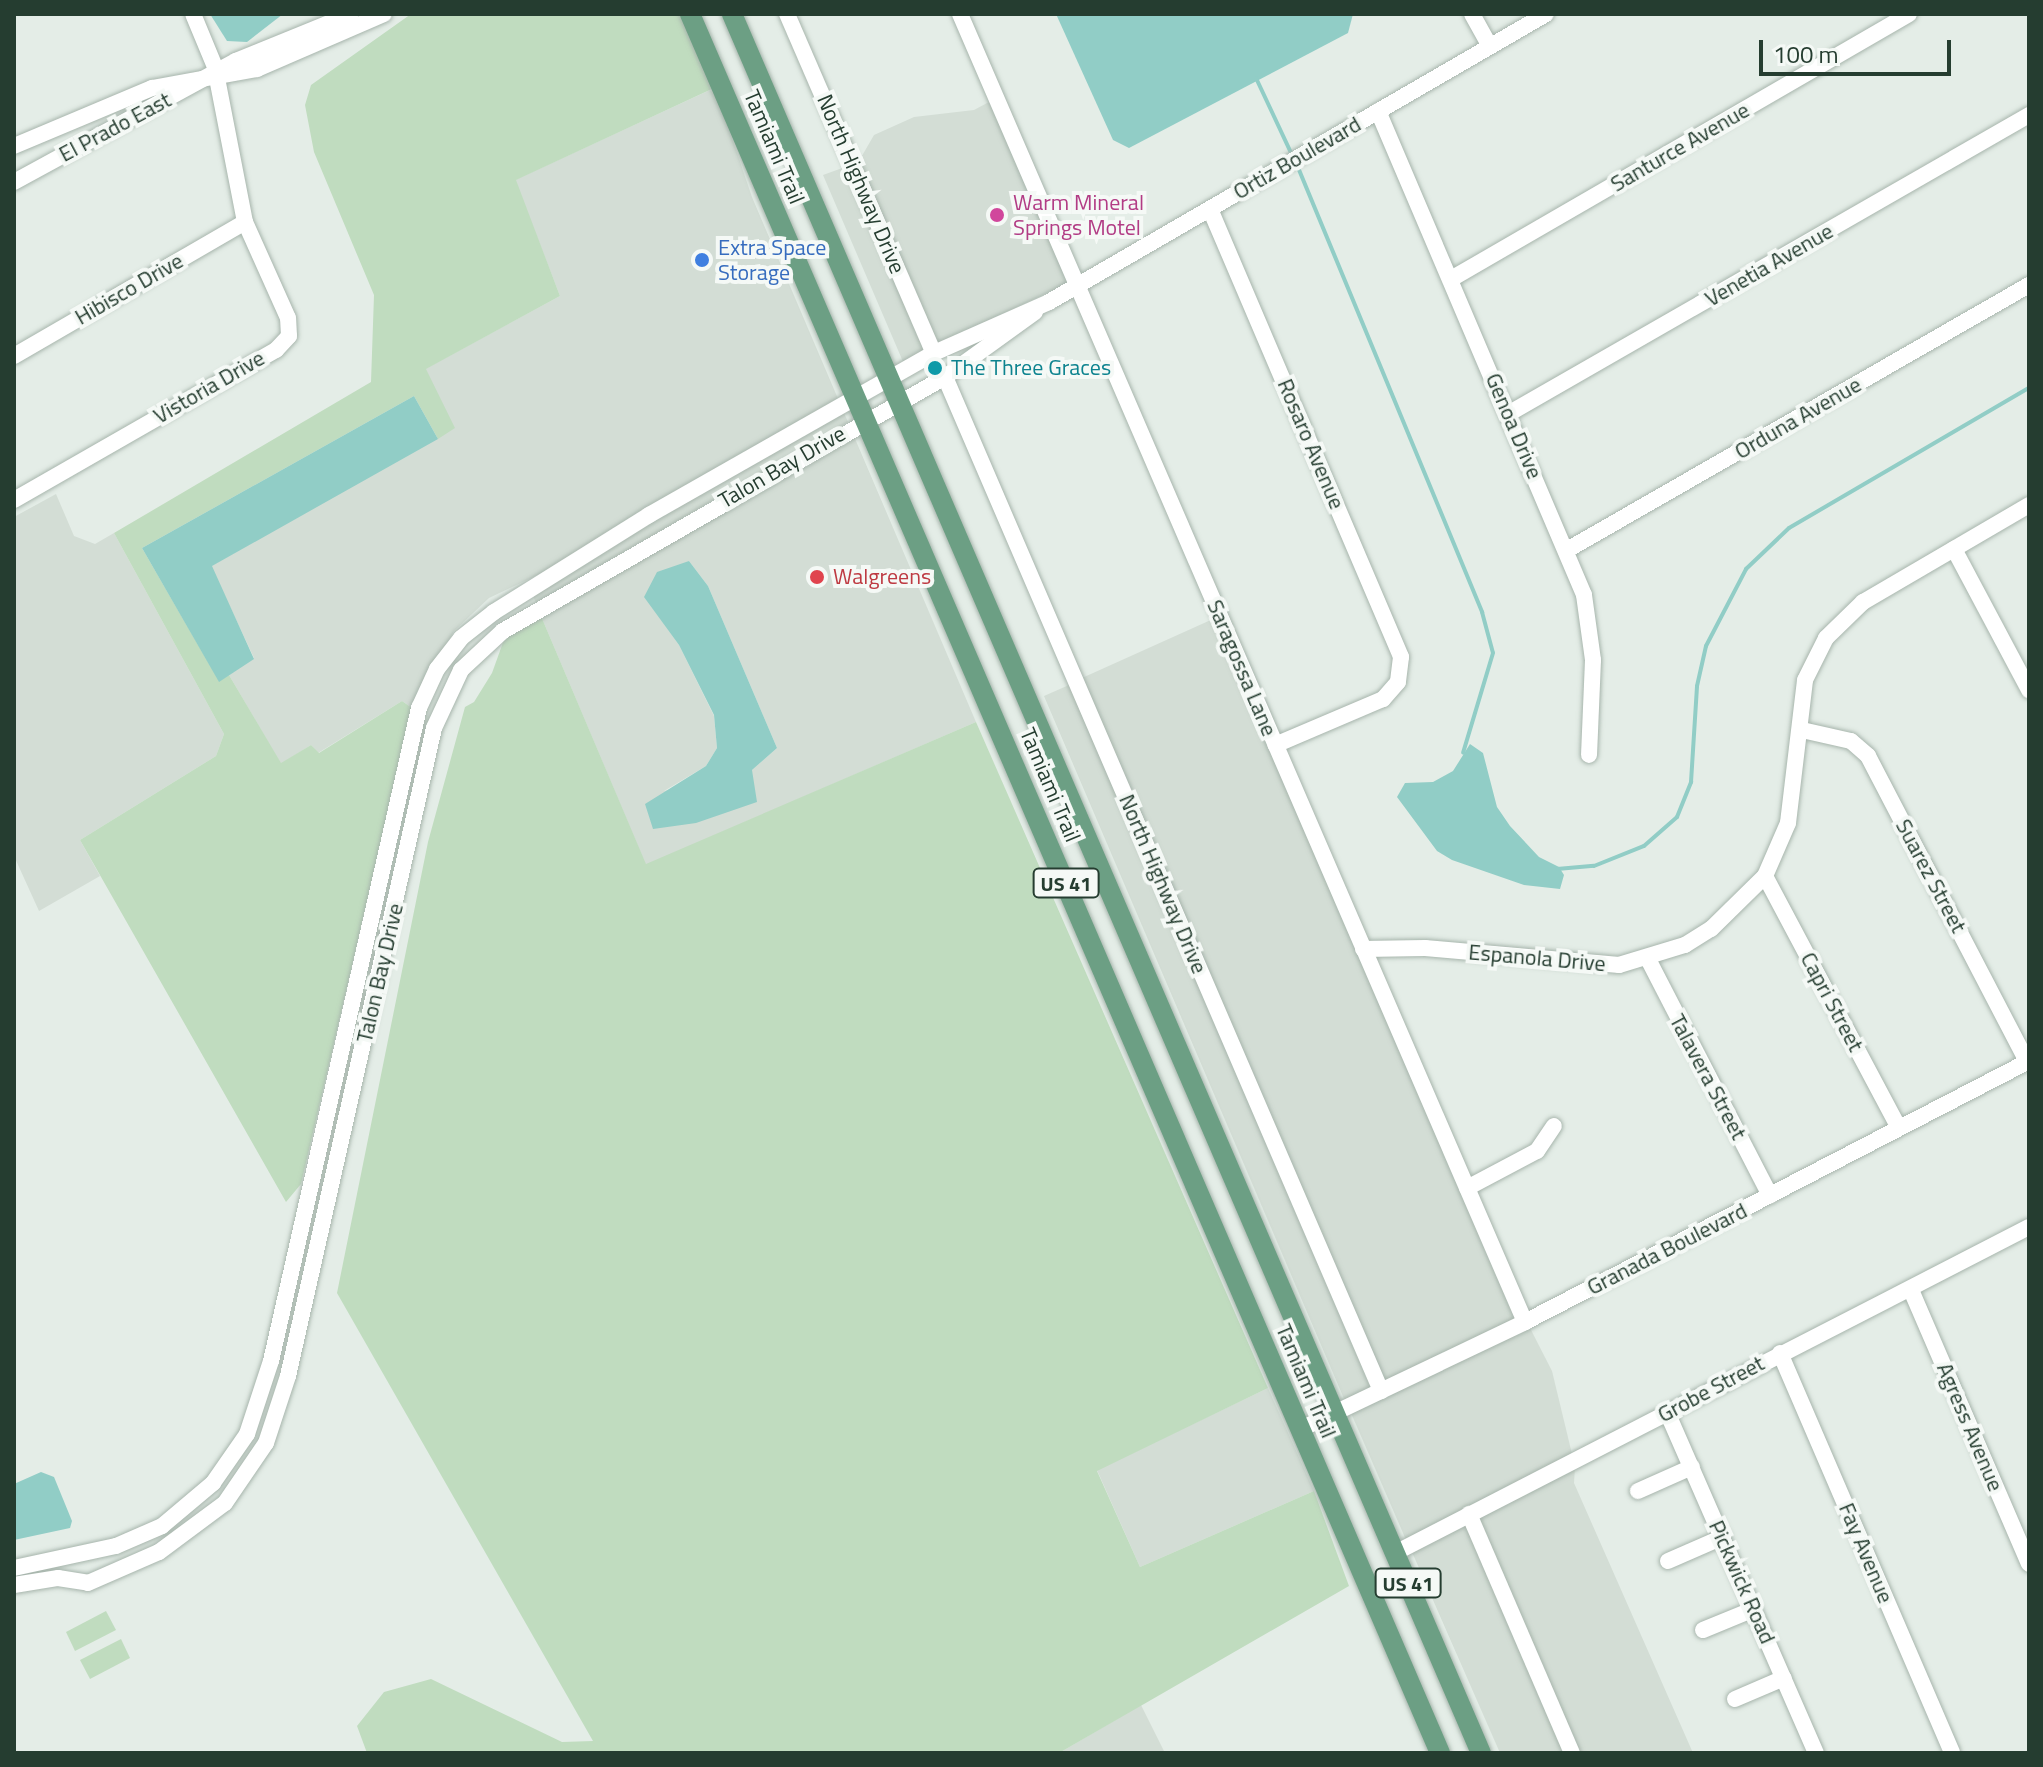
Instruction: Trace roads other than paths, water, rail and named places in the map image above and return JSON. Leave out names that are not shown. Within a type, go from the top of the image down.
[{"type":"main road","name":"Tamiami Trail","points":[[690,14],[1440,1753]]},
{"type":"main road","name":"Tamiami Trail","points":[[732,14],[1481,1753]]},
{"type":"street","name":"Vistoria Drive","points":[[14,500],[285,343],[289,322],[245,222],[217,74],[193,14]]},
{"type":"street","points":[[14,146],[152,88],[257,69],[351,14]]},
{"type":"street","points":[[326,26],[384,14]]},
{"type":"street","name":"North Highway Drive","points":[[787,14],[934,353]]},
{"type":"street","name":"Saragossa Lane","points":[[960,14],[1525,1322]]},
{"type":"street","points":[[1472,14],[1490,46]]},
{"type":"street","name":"Ortiz Boulevard","points":[[890,380],[934,353],[1049,302],[1546,14]]},
{"type":"street","name":"Santurce Avenue","points":[[1451,279],[1909,14]]},
{"type":"street","name":"El Prado East","points":[[14,182],[217,74]]},
{"type":"street","name":"Genoa Drive","points":[[1378,111],[1567,550],[1591,626],[1589,755]]},
{"type":"street","name":"Venetia Avenue","points":[[1508,414],[2029,115]]},
{"type":"street","name":"Rosaro Avenue","points":[[1210,209],[1398,646],[1398,682],[1379,701],[1275,745]]},
{"type":"street","name":"Hibisco Drive","points":[[14,356],[245,222]]},
{"type":"street","name":"Orduna Avenue","points":[[1567,550],[2029,285]]},
{"type":"street","name":"Ortiz Boulevard","points":[[899,402],[945,377],[1049,302]]},
{"type":"street","name":"North Highway Drive","points":[[945,377],[1381,1391]]},
{"type":"street","name":"Talon Bay Drive","points":[[14,1568],[110,1547],[162,1526],[203,1494],[228,1465],[257,1411],[403,772],[419,708],[437,669],[461,638],[494,612],[649,515],[890,380]]},
{"type":"street","name":"Talon Bay Drive","points":[[14,1585],[58,1578],[74,1583],[117,1573],[175,1543],[209,1517],[247,1475],[272,1430],[434,728],[453,682],[503,631],[899,402]]},
{"type":"street","name":"Espanola Drive","points":[[1363,949],[1425,948],[1589,966],[1648,959],[1711,929],[1765,876],[1788,823],[1802,730],[1805,680],[1834,628],[1863,602],[2029,505]]},
{"type":"street","points":[[1954,549],[2029,690]]},
{"type":"street","name":"Suarez Street","points":[[1802,730],[1851,741],[1868,756],[2028,1061]]},
{"type":"street","name":"Capri Street","points":[[1765,876],[1899,1128]]},
{"type":"street","name":"Talavera Street","points":[[1648,959],[1770,1195]]},
{"type":"street","name":"Granada Boulevard","points":[[1301,1429],[1525,1322],[2028,1061]]},
{"type":"street","points":[[1467,1188],[1537,1151],[1554,1126]]},
{"type":"street","name":"Grobe Street","points":[[1395,1553],[2029,1227]]},
{"type":"street","name":"Agress Avenue","points":[[1911,1290],[2029,1564]]},
{"type":"street","name":"Fay Avenue","points":[[1780,1353],[1952,1753]]},
{"type":"street","name":"Pickwick Road","points":[[1667,1412],[1784,1678],[1811,1751]]},
{"type":"street","points":[[1638,1491],[1692,1467]]},
{"type":"street","points":[[1469,1514],[1572,1753]]},
{"type":"street","points":[[1668,1561],[1723,1537]]},
{"type":"street","points":[[110,1547],[117,1573]]},
{"type":"street","points":[[69,1555],[74,1583]]},
{"type":"street","points":[[1703,1630],[1754,1609]]},
{"type":"street","points":[[1735,1699],[1784,1678]]},
{"type":"water","points":[[210,14],[283,14],[247,42],[227,41]]},
{"type":"water","points":[[1056,14],[1353,14],[1348,33],[1129,148],[1113,140]]},
{"type":"water","points":[[414,396],[438,439],[212,566],[254,659],[219,682],[142,548]]},
{"type":"water","points":[[689,561],[708,586],[777,748],[752,770],[757,802],[696,823],[653,829],[645,804],[706,766],[717,748],[714,715],[679,645],[644,597],[657,572]]},
{"type":"water","points":[[1470,744],[1483,753],[1497,807],[1510,826],[1539,857],[1559,867],[1564,875],[1560,889],[1524,885],[1452,860],[1437,851],[1397,797],[1405,783],[1433,782],[1453,771]]},
{"type":"water","points":[[41,1472],[54,1477],[72,1521],[70,1528],[14,1540],[14,1484]]},
{"type":"waterway","points":[[1256,78],[1293,157]]},
{"type":"waterway","points":[[1297,165],[1482,612],[1493,653],[1463,753]]},
{"type":"waterway","points":[[1557,869],[1594,866],[1644,846],[1677,817],[1691,782],[1697,686],[1706,646],[1746,569],[1789,528],[2029,388]]},
{"type":"place","name":"Warm Mineral Springs Motel","points":[[997,215]]},
{"type":"place","name":"Extra Space Storage","points":[[702,260]]},
{"type":"place","name":"The Three Graces","points":[[935,368]]},
{"type":"place","name":"Walgreens","points":[[817,577]]}]
